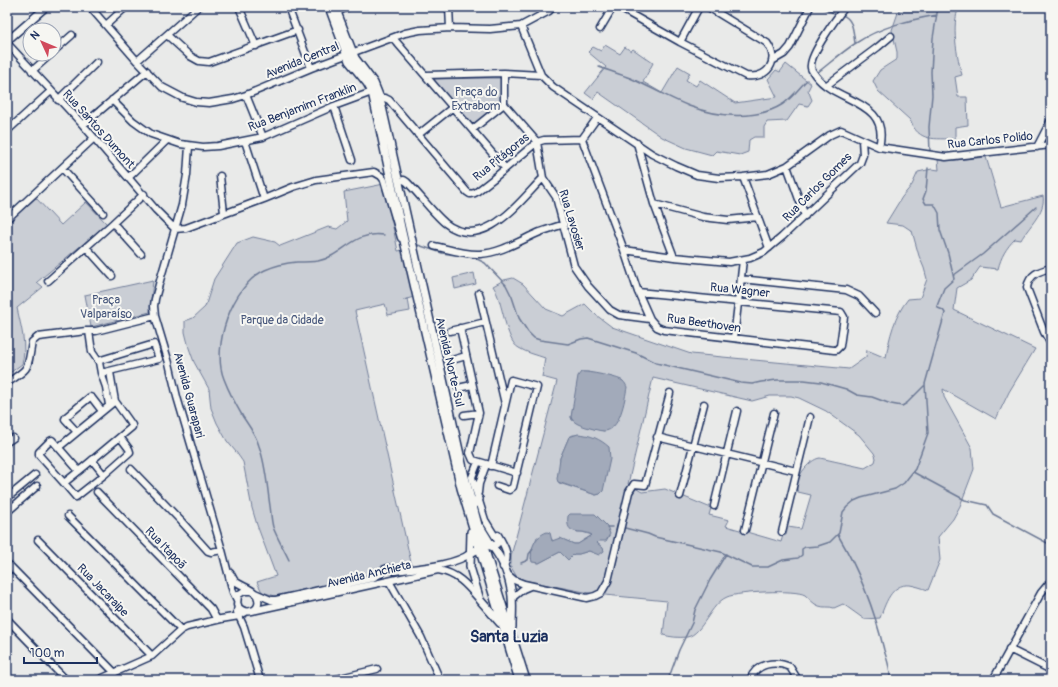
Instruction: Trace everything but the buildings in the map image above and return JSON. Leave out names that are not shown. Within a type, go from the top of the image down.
[{"type":"main road","points":[[329,7],[350,53]]},
{"type":"main road","points":[[336,10],[350,53]]},
{"type":"main road","name":"Avenida Norte-Sul","points":[[350,53],[351,64],[367,83],[372,92],[402,232],[407,248],[461,488],[473,519],[500,608],[512,635],[526,680]]},
{"type":"main road","name":"Avenida Norte-Sul","points":[[350,53],[374,83],[380,98],[473,507],[473,519]]},
{"type":"main road","points":[[473,507],[478,498]]},
{"type":"main road","points":[[473,519],[499,555],[504,569],[512,598],[512,635]]},
{"type":"main road","points":[[473,519],[470,567],[480,600],[502,625]]},
{"type":"main road","points":[[471,553],[481,548],[492,546]]},
{"type":"main road","points":[[486,608],[491,610],[508,605],[512,598]]},
{"type":"main road","name":"Avenida Norte-Sul","points":[[500,608],[502,625],[519,680]]},
{"type":"street","points":[[7,42],[46,7]]},
{"type":"street","name":"Avenida Central","points":[[90,7],[162,87],[183,98],[196,102],[209,103],[233,99],[350,53],[420,30],[450,28],[490,29],[521,26],[554,7]]},
{"type":"street","points":[[106,25],[126,7]]},
{"type":"street","points":[[137,61],[198,7]]},
{"type":"street","points":[[239,7],[256,46]]},
{"type":"street","points":[[288,7],[298,30],[311,68]]},
{"type":"street","points":[[336,10],[348,7]]},
{"type":"street","points":[[449,7],[450,28]]},
{"type":"street","points":[[600,29],[613,7]]},
{"type":"street","points":[[618,7],[680,42],[746,76],[754,77],[762,75],[768,71],[772,61],[771,52],[767,44],[708,7]]},
{"type":"street","points":[[680,42],[699,7]]},
{"type":"street","points":[[772,61],[784,54],[790,47],[810,7]]},
{"type":"street","points":[[845,7],[824,38],[811,62],[810,67],[818,79],[826,85],[870,110],[880,124],[881,132],[879,147]]},
{"type":"street","name":"Rua Carlos Gomes","points":[[521,26],[541,75],[553,87],[652,154],[697,175],[719,178],[768,174],[787,166],[821,140],[841,130],[862,140],[863,155],[860,163],[805,216],[764,252],[743,260],[728,262],[674,257],[624,250]]},
{"type":"street","points":[[167,35],[190,56],[199,61],[209,62],[298,30]]},
{"type":"street","points":[[62,44],[72,35]]},
{"type":"street","points":[[826,85],[891,36]]},
{"type":"street","points":[[393,38],[473,129],[505,168]]},
{"type":"street","name":"Rua Santos Dumont","points":[[7,42],[175,229]]},
{"type":"street","points":[[32,71],[42,62]]},
{"type":"street","points":[[58,100],[97,62]]},
{"type":"street","points":[[83,125],[147,72]]},
{"type":"street","points":[[504,74],[504,104],[537,142]]},
{"type":"street","points":[[426,75],[541,75]]},
{"type":"street","points":[[7,131],[51,91]]},
{"type":"street","name":"Rua Benjamim Franklin","points":[[112,100],[133,122],[151,134],[166,140],[189,146],[203,147],[218,146],[263,137],[334,106],[372,92]]},
{"type":"street","points":[[246,94],[263,137]]},
{"type":"street","name":"Rua Pitágoras","points":[[380,98],[389,100],[470,194],[475,193],[537,142],[544,140],[582,139]]},
{"type":"street","points":[[473,129],[504,104]]},
{"type":"street","points":[[334,106],[352,160]]},
{"type":"street","points":[[418,135],[453,107]]},
{"type":"street","points":[[582,139],[598,118]]},
{"type":"street","points":[[1037,147],[1051,120]]},
{"type":"street","points":[[7,219],[63,169],[94,138]]},
{"type":"street","name":"Rua Beethoven","points":[[582,139],[624,250],[638,292],[650,319],[656,327],[664,330],[836,350],[840,346],[844,317],[841,312]]},
{"type":"street","points":[[129,177],[166,140]]},
{"type":"street","name":"Rua Carlos Polido","points":[[862,140],[879,147],[946,157],[1051,145]]},
{"type":"street","points":[[245,141],[264,199]]},
{"type":"street","name":"Rua Lavosier","points":[[537,142],[543,178],[556,197],[574,266],[588,286],[610,310],[619,315],[650,319]]},
{"type":"street","points":[[637,143],[654,204],[674,257]]},
{"type":"street","name":"Avenida Guarapari","points":[[189,146],[187,175],[181,208],[155,299],[155,316],[167,356],[177,398],[260,680]]},
{"type":"street","points":[[787,166],[805,216]]},
{"type":"street","points":[[63,169],[103,213]]},
{"type":"street","points":[[175,229],[190,226],[293,187],[316,180],[374,172],[381,176],[384,180],[399,235],[407,248]]},
{"type":"street","points":[[220,176],[224,213]]},
{"type":"street","points":[[743,177],[769,248]]},
{"type":"street","points":[[399,181],[404,180],[408,182],[446,223],[462,232],[476,232],[488,229],[503,218],[543,178]]},
{"type":"street","points":[[48,281],[144,194]]},
{"type":"street","points":[[654,204],[703,217],[728,220],[758,217]]},
{"type":"street","points":[[181,208],[182,219],[190,226]]},
{"type":"street","points":[[168,222],[179,216]]},
{"type":"street","points":[[113,223],[141,254]]},
{"type":"street","points":[[434,246],[478,255],[489,253],[564,224]]},
{"type":"street","points":[[86,247],[112,276]]},
{"type":"street","points":[[734,338],[743,260]]},
{"type":"street","points":[[1051,268],[1033,275],[1028,281],[1026,288],[1044,332],[1051,344]]},
{"type":"street","points":[[741,279],[846,290],[859,296],[875,313]]},
{"type":"street","name":"Rua Wagner","points":[[638,292],[841,312]]},
{"type":"street","points":[[479,293],[505,406]]},
{"type":"street","points":[[7,383],[25,371],[28,367],[32,342],[34,339],[42,336],[90,331],[155,316]]},
{"type":"street","points":[[450,331],[485,322]]},
{"type":"street","points":[[460,328],[479,413],[470,453],[472,459],[517,473]]},
{"type":"street","points":[[90,331],[92,352],[99,362],[109,405]]},
{"type":"street","points":[[99,362],[101,360],[163,342]]},
{"type":"street","points":[[154,344],[159,359]]},
{"type":"street","points":[[101,373],[110,372],[167,356]]},
{"type":"street","points":[[452,360],[466,356]]},
{"type":"street","points":[[64,483],[133,426],[114,401],[110,372]]},
{"type":"street","points":[[478,498],[481,478],[488,465],[511,380],[537,387],[513,487],[511,489],[497,486]]},
{"type":"street","points":[[458,388],[472,384]]},
{"type":"street","points":[[501,388],[509,388]]},
{"type":"street","points":[[478,462],[472,477],[485,520],[502,542],[506,550],[507,560],[504,569],[514,580],[524,584],[587,598],[595,596],[601,593],[608,581],[629,492],[634,484],[645,485],[670,393]]},
{"type":"street","points":[[77,432],[65,419],[66,417],[91,397],[102,411]]},
{"type":"street","points":[[59,447],[114,401]]},
{"type":"street","points":[[680,496],[704,404]]},
{"type":"street","points":[[714,506],[738,411]]},
{"type":"street","points":[[464,415],[479,413]]},
{"type":"street","points":[[745,530],[774,413]]},
{"type":"street","points":[[782,532],[810,416]]},
{"type":"street","points":[[657,437],[796,470]]},
{"type":"street","points":[[7,442],[13,438]]},
{"type":"street","points":[[79,471],[59,447],[51,440],[39,453],[76,497],[130,452],[130,449],[120,438]]},
{"type":"street","points":[[92,460],[104,475]]},
{"type":"street","points":[[131,469],[208,551],[211,552],[222,550]]},
{"type":"street","points":[[7,498],[35,475]]},
{"type":"street","points":[[465,477],[481,478]]},
{"type":"street","points":[[7,512],[37,486]]},
{"type":"street","name":"Rua Itapoã","points":[[97,492],[219,619]]},
{"type":"street","points":[[68,516],[181,630]]},
{"type":"street","points":[[492,546],[495,546],[498,542],[494,533]]},
{"type":"street","name":"Rua Jacaraipe","points":[[38,540],[152,656]]},
{"type":"street","name":"Avenida Anchieta","points":[[254,592],[266,598],[276,600],[372,578],[380,574],[382,570],[388,568],[396,572],[451,562],[464,558],[471,553]]},
{"type":"street","points":[[9,565],[114,673]]},
{"type":"street","name":"Avenida Guarapari","points":[[226,566],[236,581],[254,592]]},
{"type":"street","name":"Avenida Anchieta","points":[[98,680],[152,656],[181,630],[187,627],[219,619],[238,608],[249,611],[438,570],[461,579],[480,600]]},
{"type":"street","points":[[390,580],[396,572]]},
{"type":"street","points":[[380,574],[381,578],[390,580],[421,637],[440,680]]},
{"type":"street","points":[[993,680],[1041,592],[1051,581]]},
{"type":"street","points":[[512,598],[523,589],[532,586]]},
{"type":"street","points":[[244,627],[244,620],[249,611],[256,607],[258,601],[254,592],[246,590],[238,595],[238,608],[249,611]]},
{"type":"street","points":[[7,619],[66,680]]},
{"type":"street","points":[[1009,649],[1051,670]]},
{"type":"street","points":[[750,680],[754,672],[761,667],[768,664],[778,663],[790,667],[798,680]]},
{"type":"street","points":[[332,680],[378,669]]},
{"type":"green space","points":[[900,7],[959,7],[955,23],[955,32],[958,59],[962,75],[955,77],[958,97],[967,97],[968,125],[955,127],[955,139],[934,139],[918,133],[910,120],[878,91],[873,81],[880,70],[897,59],[892,30]]},
{"type":"green space","points":[[605,45],[620,54],[625,47],[631,51],[633,49],[653,63],[643,82],[662,93],[678,66],[690,73],[686,80],[696,86],[700,80],[735,103],[777,97],[768,79],[776,70],[780,72],[786,64],[811,84],[808,90],[812,100],[808,106],[799,104],[787,121],[767,122],[764,127],[764,137],[754,137],[749,140],[748,152],[740,155],[716,151],[712,155],[686,148],[662,137],[598,92],[593,99],[585,93],[606,67],[588,52],[593,47],[601,51]]},
{"type":"green space","name":"Praça do Extrabom","points":[[502,78],[502,104],[474,127],[432,79]]},
{"type":"green space","points":[[986,157],[1001,207],[1043,196],[1042,208],[1036,219],[1021,240],[1015,239],[1006,249],[998,269],[980,267],[971,280],[957,288],[954,310],[1035,349],[1009,392],[996,419],[943,389],[944,397],[972,448],[974,469],[960,506],[953,519],[938,537],[940,560],[928,590],[910,585],[898,587],[893,591],[887,601],[880,618],[864,619],[843,604],[834,608],[821,607],[805,595],[799,593],[766,592],[733,595],[727,597],[716,606],[693,635],[687,637],[672,637],[663,635],[667,601],[595,594],[518,579],[511,567],[511,556],[557,381],[542,377],[545,358],[525,351],[514,344],[507,329],[493,286],[504,280],[513,278],[523,284],[546,309],[563,316],[585,304],[596,315],[612,327],[691,354],[849,369],[866,357],[867,350],[886,358],[891,334],[903,305],[908,299],[920,298],[927,279],[912,231],[903,225],[886,223],[902,197],[912,185],[918,172],[932,169],[939,170],[938,159],[955,160]],"holes":[[[581,372],[588,372],[623,381],[604,431],[591,428],[572,420],[571,417]],[[653,378],[752,401],[770,396],[791,396],[799,398],[826,411],[859,435],[874,453],[876,458],[875,462],[865,468],[820,458],[811,462],[803,471],[797,482],[798,492],[811,495],[801,529],[788,527],[786,535],[783,535],[781,542],[726,526],[729,520],[709,515],[711,508],[665,489],[642,492],[628,484]],[[573,435],[584,435],[600,494],[596,495],[559,483],[560,458],[569,437]],[[598,517],[607,526],[597,543],[603,548],[594,553],[589,551],[574,554],[569,559],[560,552],[539,563],[531,559],[533,547],[537,537],[552,539],[552,541],[564,540],[578,544],[592,535],[576,532]]]},
{"type":"green space","name":"Parque da Cidade","points":[[384,184],[398,251],[403,250],[414,297],[403,300],[408,299],[410,311],[388,315],[385,304],[355,311],[412,567],[275,596],[262,592],[257,582],[276,576],[252,508],[243,462],[227,441],[217,423],[211,408],[209,389],[194,362],[189,348],[185,332],[185,321],[193,318],[205,307],[214,279],[237,243],[253,237],[275,242],[280,246],[328,227],[337,229],[347,221],[344,192]]},
{"type":"green space","points":[[36,198],[61,225],[86,202],[107,224],[37,282],[43,287],[17,308],[23,336],[24,350],[22,364],[7,375],[7,223]]},
{"type":"green space","points":[[474,273],[476,284],[455,289],[453,278]]},
{"type":"green space","name":"Praça Valparaíso","points":[[153,280],[150,312],[91,327],[85,295]]},
{"type":"water","points":[[581,372],[596,373],[620,379],[627,387],[621,414],[610,430],[602,431],[577,424],[571,417],[578,376]]},
{"type":"water","points":[[578,434],[595,438],[609,447],[610,459],[603,491],[600,494],[596,495],[558,482],[557,479],[560,458],[569,437]]},
{"type":"water","points":[[570,514],[595,514],[607,526],[610,534],[606,541],[599,541],[597,543],[603,548],[604,551],[599,555],[589,551],[574,554],[568,560],[560,552],[539,563],[532,562],[531,553],[536,540],[547,532],[550,533],[552,541],[560,538],[574,544],[578,544],[592,535],[571,530],[568,523],[568,516]]},
{"type":"waterway","points":[[820,7],[834,13]]},
{"type":"waterway","points":[[930,152],[929,127],[932,95],[931,72],[933,38],[938,7]]},
{"type":"waterway","points":[[842,15],[851,23],[855,43]]},
{"type":"waterway","points":[[817,73],[865,37],[885,28],[916,19],[937,15]]},
{"type":"waterway","points":[[599,67],[630,78],[674,100],[700,110],[737,116],[761,113],[783,104],[807,80]]},
{"type":"waterway","points":[[625,528],[655,537],[721,552],[752,567],[768,567],[783,560],[798,558],[802,555],[802,549],[805,547],[818,546],[830,542],[839,533],[843,512],[854,501],[895,489],[904,483],[915,469],[928,433],[925,384],[945,313],[937,306],[944,288],[954,279],[948,253],[940,230],[939,213],[934,204],[926,204],[923,199],[926,191],[928,168]]},
{"type":"waterway","points":[[954,275],[983,254],[1036,207]]},
{"type":"waterway","points":[[289,560],[273,527],[265,468],[258,442],[235,403],[224,379],[220,351],[227,318],[243,289],[253,278],[265,270],[289,263],[318,261],[335,254],[365,236],[374,234],[384,235]]},
{"type":"waterway","points":[[415,244],[442,253],[475,258],[485,263],[506,285],[519,318],[528,332],[534,338],[540,340],[568,344],[588,338],[636,353],[656,363],[741,383],[752,384],[777,380],[804,380],[821,382],[846,389],[857,395],[872,397],[891,404],[902,406],[924,386]]},
{"type":"waterway","points":[[913,472],[965,500],[987,505],[993,514],[1051,545]]},
{"type":"waterway","points":[[607,527],[612,527]]},
{"type":"waterway","points":[[838,535],[866,591],[876,620],[890,672],[890,680]]},
{"type":"waterway","points":[[521,563],[528,560],[529,554],[533,549]]},
{"type":"waterway","points":[[668,680],[679,650],[692,623],[695,610],[710,580],[726,554]]},
{"type":"district","name":"Santa Luzia","points":[[509,636]]}]
